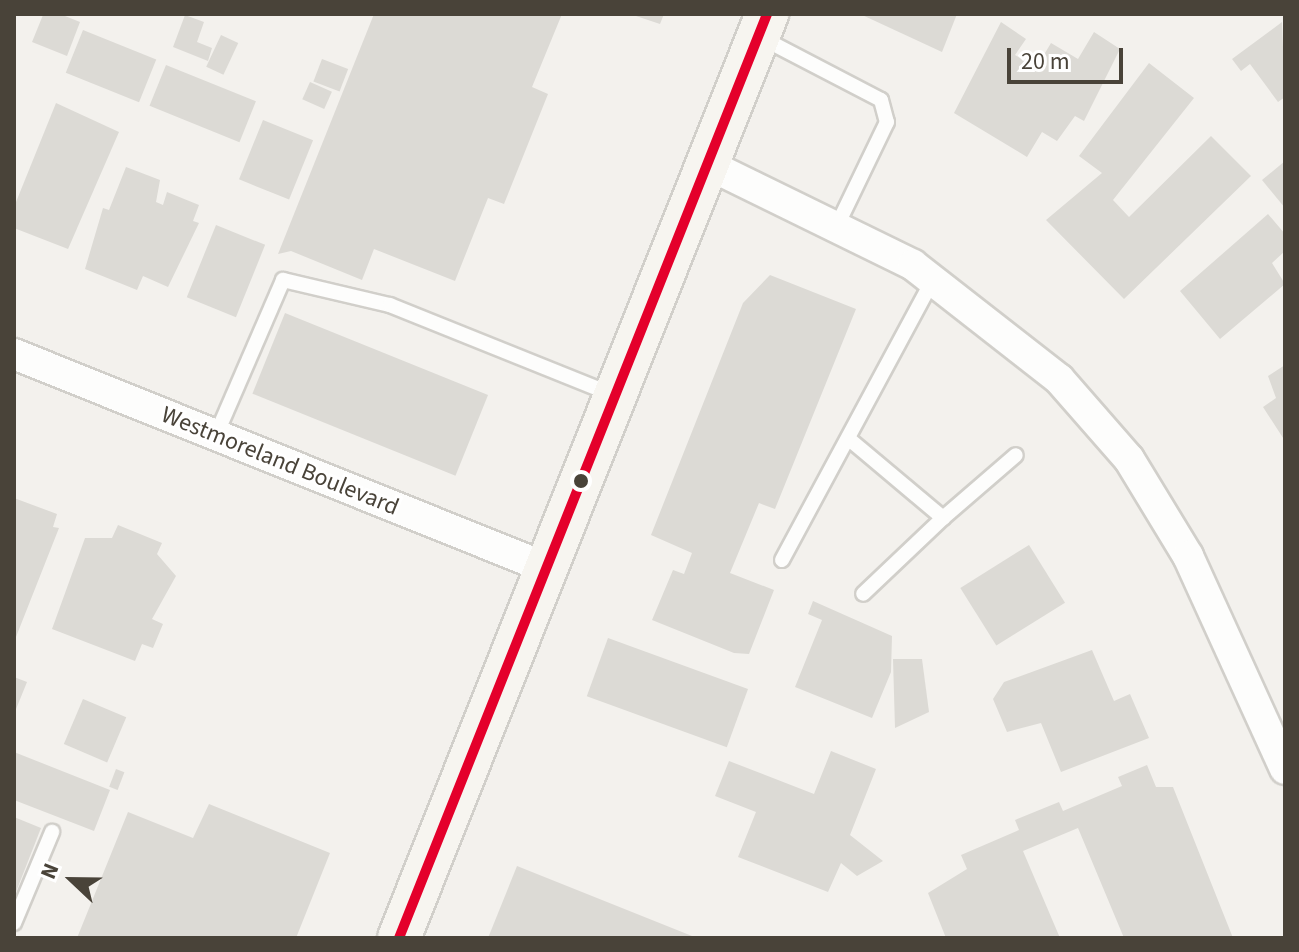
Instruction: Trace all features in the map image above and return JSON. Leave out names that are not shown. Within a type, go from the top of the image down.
[{"type":"main road","points":[[399,938],[763,25]]},
{"type":"street","points":[[707,164],[838,224],[933,279],[1059,379],[1129,459],[1188,556],[1285,769]]},
{"type":"street","name":"Westmoreland Boulevard","points":[[14,354],[547,568]]},
{"type":"lane","points":[[763,25],[881,100],[887,122],[838,224]]},
{"type":"lane","points":[[782,560],[933,279]]},
{"type":"lane","points":[[216,435],[283,280],[390,305],[615,396]]},
{"type":"lane","points":[[849,439],[943,518]]},
{"type":"lane","points":[[863,594],[943,518],[1016,455]]},
{"type":"lane","points":[[14,923],[52,832]]},
{"type":"building","points":[[60,14],[80,22],[67,56],[32,42],[43,15]]},
{"type":"building","points":[[374,14],[562,14],[532,87],[548,94],[504,204],[488,198],[455,281],[374,249],[362,280],[291,251],[278,254]]},
{"type":"building","points":[[630,14],[664,14],[660,24]]},
{"type":"building","points":[[860,14],[957,14],[942,52]]},
{"type":"building","points":[[185,15],[204,22],[197,42],[212,48],[208,61],[173,47]]},
{"type":"building","points":[[1001,22],[1026,39],[1015,55],[1036,68],[1051,43],[1078,59],[1094,32],[1120,49],[1084,121],[1075,116],[1057,141],[1042,132],[1027,157],[954,113]]},
{"type":"building","points":[[1282,22],[1285,97],[1278,102],[1250,64],[1241,71],[1232,59]]},
{"type":"building","points":[[83,30],[156,60],[139,102],[66,73]]},
{"type":"building","points":[[221,35],[238,43],[223,75],[206,67]]},
{"type":"building","points":[[322,59],[348,69],[340,91],[313,81]]},
{"type":"building","points":[[1149,63],[1194,98],[1113,200],[1129,217],[1211,136],[1251,176],[1124,299],[1046,220],[1102,173],[1079,156]]},
{"type":"building","points":[[166,65],[256,101],[239,142],[150,106]]},
{"type":"building","points":[[310,82],[332,92],[324,109],[302,99]]},
{"type":"building","points":[[56,103],[119,132],[68,249],[14,228],[14,207]]},
{"type":"building","points":[[263,120],[313,140],[289,200],[239,179]]},
{"type":"building","points":[[1285,161],[1285,208],[1262,180]]},
{"type":"building","points":[[126,167],[160,180],[156,202],[163,205],[167,192],[199,205],[193,221],[199,223],[168,287],[143,276],[137,290],[85,269],[103,208],[109,210]]},
{"type":"building","points":[[1268,214],[1285,234],[1285,251],[1272,263],[1285,284],[1220,339],[1180,291]]},
{"type":"building","points":[[216,225],[265,245],[236,317],[187,297]]},
{"type":"building","points":[[770,275],[856,309],[775,509],[759,503],[730,573],[774,590],[749,654],[734,653],[652,620],[673,570],[684,574],[692,553],[651,535],[743,303]]},
{"type":"building","points":[[285,313],[488,395],[455,476],[252,394]]},
{"type":"building","points":[[1285,365],[1285,441],[1263,407],[1276,398],[1268,376]]},
{"type":"building","points":[[14,498],[57,514],[53,527],[59,528],[14,642]]},
{"type":"building","points":[[118,525],[162,543],[157,554],[176,576],[152,619],[163,624],[153,648],[142,644],[135,661],[52,629],[85,538],[112,538]]},
{"type":"building","points":[[1029,545],[1065,603],[996,646],[960,588]]},
{"type":"building","points":[[813,601],[892,636],[891,672],[872,718],[795,687],[822,620],[808,614]]},
{"type":"building","points":[[608,638],[748,689],[727,747],[587,696]]},
{"type":"building","points":[[1092,650],[1114,701],[1130,694],[1149,738],[1061,772],[1041,723],[1007,732],[993,699],[1004,682]]},
{"type":"building","points":[[893,659],[922,659],[929,712],[895,728]]},
{"type":"building","points":[[14,677],[27,682],[14,714]]},
{"type":"building","points":[[83,699],[126,717],[107,762],[64,744]]},
{"type":"building","points":[[831,751],[876,769],[850,835],[883,861],[857,876],[841,863],[828,892],[738,857],[756,812],[715,796],[729,761],[814,794]]},
{"type":"building","points":[[14,752],[110,790],[94,831],[14,800]]},
{"type":"building","points":[[1147,765],[1156,787],[1173,787],[1233,938],[1124,938],[1078,828],[1023,851],[1060,938],[946,938],[928,893],[967,869],[961,855],[1019,830],[1015,820],[1059,802],[1063,811],[1122,786],[1118,777]]},
{"type":"building","points":[[116,769],[124,772],[118,790],[109,787]]},
{"type":"building","points":[[209,804],[330,853],[296,938],[77,938],[128,812],[193,838]]},
{"type":"building","points":[[14,817],[41,828],[14,897]]},
{"type":"building","points":[[517,866],[697,938],[488,938]]},
{"type":"transit line","points":[[399,938],[767,14]]}]
